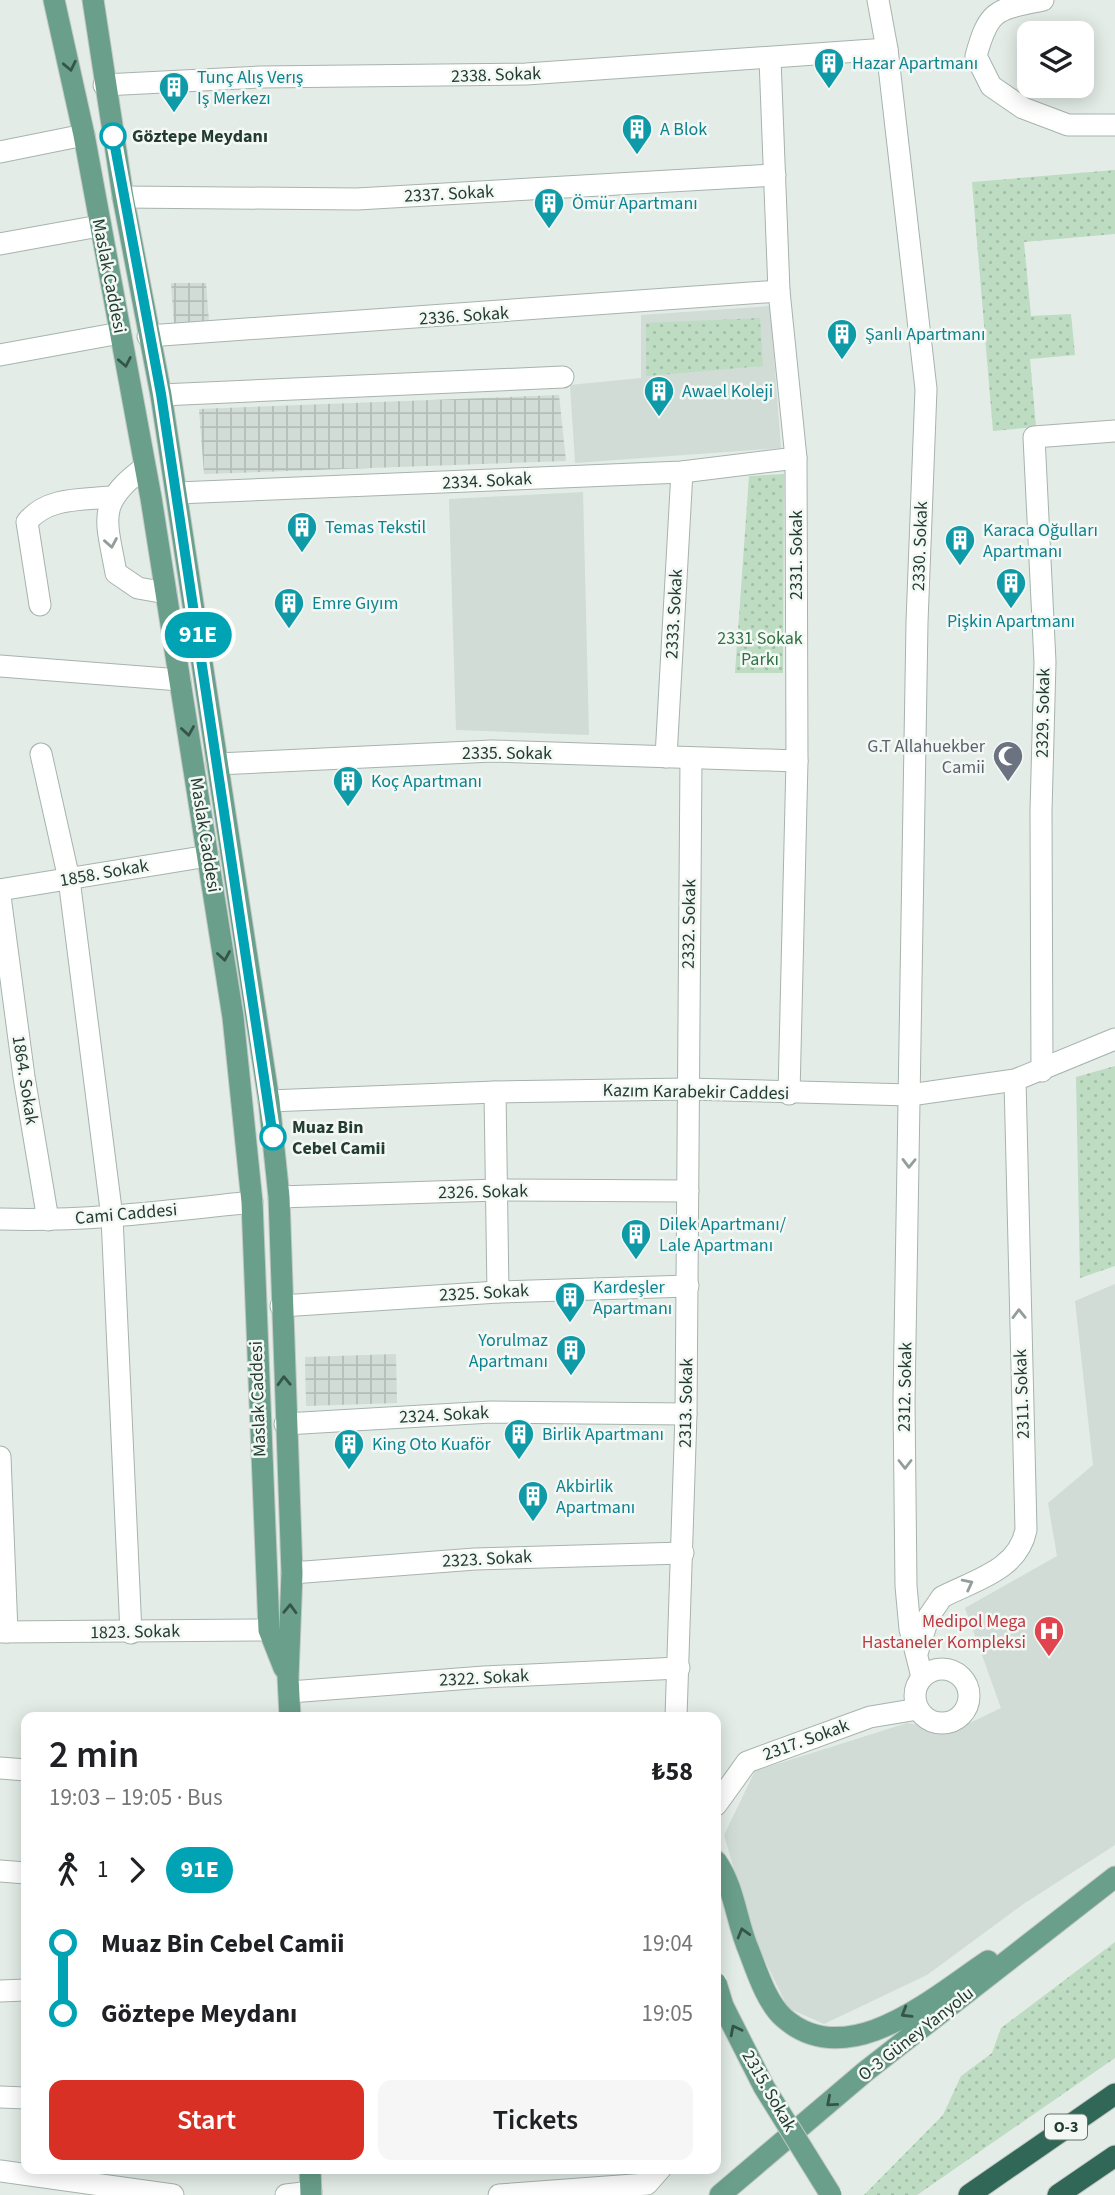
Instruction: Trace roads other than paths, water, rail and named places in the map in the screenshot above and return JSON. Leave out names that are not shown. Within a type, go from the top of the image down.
[{"type":"highway","name":"O-3","points":[[969,2195],[1115,2094]]},
{"type":"highway","points":[[1058,2195],[1115,2156]]},
{"type":"highway","points":[[1058,2195],[1115,2172]]},
{"type":"main road","name":"Maslak Caddesi","points":[[54,0],[84,135],[145,467],[233,1017],[251,1202],[269,1630],[289,1684]]},
{"type":"main road","name":"Maslak Caddesi","points":[[93,0],[123,197],[161,394],[177,494],[269,1101],[279,1197],[292,1573],[290,1712]]},
{"type":"main road","points":[[721,1868],[726,1875],[747,1949],[769,1996],[783,2017],[809,2033],[832,2039],[850,2038],[886,2025],[995,1956],[1049,1929]]},
{"type":"main road","name":"O-3 Güney Yanyolu","points":[[720,2195],[866,2071],[1115,1877]]},
{"type":"main road","name":"2315. Sokak","points":[[721,1999],[764,2087],[831,2195]]},
{"type":"main road","points":[[310,2174],[311,2194]]},
{"type":"street","name":"2330. Sokak","points":[[878,0],[887,50],[926,389],[917,622],[910,1095]]},
{"type":"street","points":[[1043,0],[1006,8],[984,24],[976,56],[991,86],[1023,108],[1069,125],[1115,125]]},
{"type":"street","name":"2338. Sokak","points":[[104,85],[260,77],[526,75],[887,50]]},
{"type":"street","name":"2331. Sokak","points":[[770,59],[779,291],[796,458],[797,761],[789,1094]]},
{"type":"street","points":[[0,152],[84,135]]},
{"type":"street","name":"2337. Sokak","points":[[123,197],[357,199],[775,175]]},
{"type":"street","points":[[0,244],[99,226]]},
{"type":"street","name":"2336. Sokak","points":[[148,337],[779,291]]},
{"type":"street","points":[[0,355],[120,333]]},
{"type":"street","points":[[161,394],[563,377]]},
{"type":"street","name":"2329. Sokak","points":[[1042,1071],[1041,811],[1045,663],[1034,437],[1115,431]]},
{"type":"street","name":"2334. Sokak","points":[[177,494],[682,472],[796,458]]},
{"type":"street","points":[[145,467],[122,483],[111,497],[106,520],[116,573],[138,588],[166,593]]},
{"type":"street","name":"2333. Sokak","points":[[666,757],[682,472]]},
{"type":"street","points":[[40,604],[27,522],[35,512],[49,504],[111,497]]},
{"type":"street","points":[[0,666],[180,680]]},
{"type":"street","name":"2335. Sokak","points":[[217,764],[492,751],[797,761]]},
{"type":"street","points":[[41,754],[69,879],[111,1216],[131,1633]]},
{"type":"street","name":"2332. Sokak","points":[[688,1089],[691,758]]},
{"type":"street","name":"1858. Sokak","points":[[0,890],[208,856]]},
{"type":"street","name":"1864. Sokak","points":[[0,897],[24,1077],[48,1220]]},
{"type":"street","name":"Kazım Karabekir Caddesi","points":[[269,1101],[495,1092],[688,1089],[789,1094],[910,1095],[1015,1080],[1115,1039]]},
{"type":"street","name":"2311. Sokak","points":[[935,1604],[943,1597],[1010,1563],[1023,1544],[1026,1530],[1015,1080]]},
{"type":"street","name":"2313. Sokak","points":[[676,1712],[686,1414],[688,1089]]},
{"type":"street","points":[[495,1092],[498,1292]]},
{"type":"street","name":"2312. Sokak","points":[[910,1095],[904,1401],[906,1586],[910,1629],[922,1677]]},
{"type":"street","name":"2326. Sokak","points":[[279,1197],[497,1190],[688,1191]]},
{"type":"street","name":"Cami Caddesi","points":[[0,1219],[48,1220],[111,1216],[251,1202]]},
{"type":"street","name":"2325. Sokak","points":[[281,1306],[498,1292],[688,1286]]},
{"type":"street","name":"2324. Sokak","points":[[285,1424],[491,1412],[686,1414]]},
{"type":"street","points":[[0,1457],[3,1632]]},
{"type":"street","name":"2323. Sokak","points":[[292,1573],[475,1559],[683,1553]]},
{"type":"street","points":[[906,1586],[935,1604],[917,1656]]},
{"type":"street","name":"1823. Sokak","points":[[3,1632],[269,1630]]},
{"type":"street","name":"2322. Sokak","points":[[289,1684],[679,1668]]},
{"type":"street","points":[[947,1668],[963,1677],[970,1694],[965,1712],[950,1722],[932,1721],[918,1709],[915,1698],[922,1677],[929,1671],[947,1668]]},
{"type":"street","name":"2317. Sokak","points":[[721,1798],[747,1762],[870,1717],[918,1709]]},
{"type":"street","points":[[0,1768],[21,1770]]},
{"type":"street","points":[[0,1871],[21,1873]]},
{"type":"street","points":[[0,1991],[21,1990]]},
{"type":"street","points":[[0,2097],[21,2098]]},
{"type":"street","points":[[0,2171],[21,2174]]},
{"type":"street","points":[[22,2174],[173,2195]]},
{"type":"street","points":[[499,2195],[654,2176]]},
{"type":"street","points":[[286,2195],[311,2194]]},
{"type":"place","name":"Hazar Apartmanı","points":[[829,90]]},
{"type":"place","name":"Tunç Alış Verış Iş Merkezı","points":[[174,114]]},
{"type":"place","name":"Göztepe Meydanı","points":[[113,136]]},
{"type":"place","name":"A Blok","points":[[637,156]]},
{"type":"place","name":"Ömür Apartmanı","points":[[549,230]]},
{"type":"place","name":"Şanlı Apartmanı","points":[[842,361]]},
{"type":"place","name":"Awael Koleji","points":[[659,418]]},
{"type":"place","name":"Temas Tekstil","points":[[302,554]]},
{"type":"place","name":"Karaca Oğulları Apartmanı","points":[[960,567]]},
{"type":"place","name":"Pişkin Apartmanı","points":[[1011,610]]},
{"type":"place","name":"Emre Gıyım","points":[[289,630]]},
{"type":"place","name":"G.T Allahuekber Camii","points":[[1008,783]]},
{"type":"place","name":"Koç Apartmanı","points":[[348,808]]},
{"type":"place","name":"Muaz Bin Cebel Camii","points":[[273,1137]]},
{"type":"place","name":"Dilek Apartmanı/ Lale Apartmanı","points":[[636,1261]]},
{"type":"place","name":"Kardeşler Apartmanı","points":[[570,1324]]},
{"type":"place","name":"Yorulmaz Apartmanı","points":[[571,1377]]},
{"type":"place","name":"Birlik Apartmanı","points":[[519,1461]]},
{"type":"place","name":"King Oto Kuaför","points":[[349,1471]]},
{"type":"place","name":"Akbirlik Apartmanı","points":[[533,1523]]},
{"type":"place","name":"Medipol Mega Hastaneler Kompleksi","points":[[1049,1658]]},
{"type":"park label","name":"2331 Sokak Parkı","points":[[760,648]]}]
